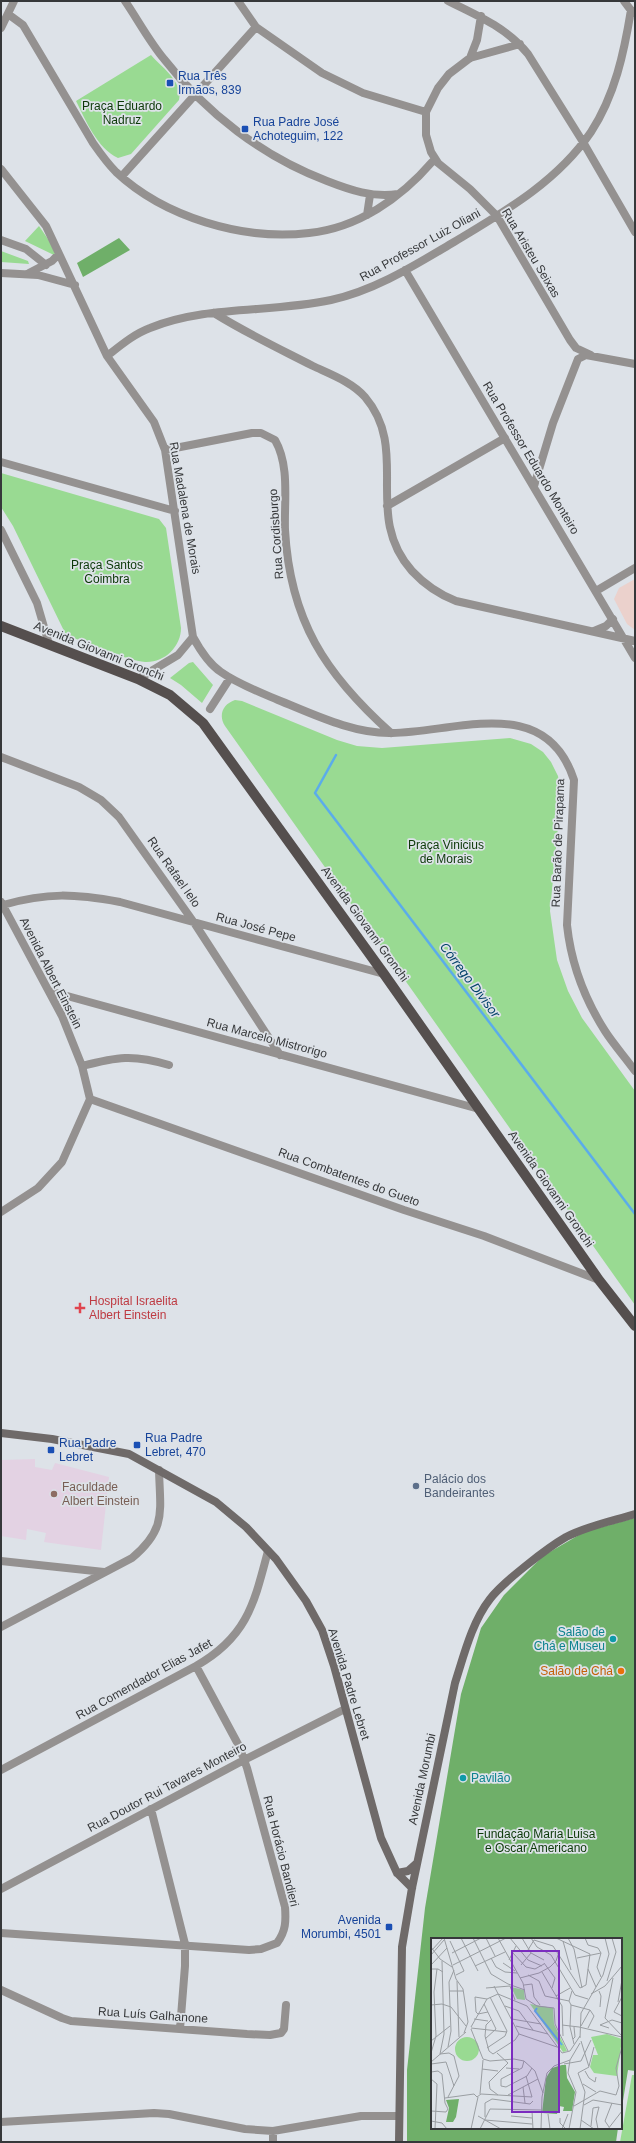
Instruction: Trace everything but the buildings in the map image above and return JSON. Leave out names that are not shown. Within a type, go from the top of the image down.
[{"type":"main road","name":"Avenida Giovanni Gronchi","points":[[1,626],[138,679],[170,695],[203,723],[384,974],[599,1280],[635,1326]]},
{"type":"main road","name":"Avenida Padre Lebret","points":[[1,1433],[52,1439],[128,1454],[216,1502],[246,1527],[268,1551],[306,1601],[322,1630],[334,1666],[381,1838],[397,1873],[412,1888]]},
{"type":"main road","name":"Avenida Morumbi","points":[[399,2142],[402,1947],[417,1863],[455,1683],[475,1625],[490,1599],[516,1575],[566,1537],[635,1514]]},
{"type":"main road","points":[[397,1873],[408,1871],[417,1863]]},
{"type":"street","points":[[1,28],[14,1]]},
{"type":"street","points":[[125,1],[163,58],[195,94],[241,134],[279,159],[308,174],[370,195],[399,194]]},
{"type":"street","points":[[238,1],[256,26],[322,73],[356,90],[426,112]]},
{"type":"street","points":[[448,1],[481,16],[520,44],[583,142],[635,232]]},
{"type":"street","points":[[624,1],[633,13]]},
{"type":"street","name":"Rua Professor Luiz Oliani","points":[[107,356],[124,342],[149,328],[169,321],[214,313],[330,300],[366,289],[406,270],[497,216],[547,180],[583,142],[599,118],[615,80],[633,13]]},
{"type":"street","points":[[8,14],[23,25],[93,143],[106,161],[122,176],[152,198],[184,214],[234,229],[260,233],[310,233],[330,229],[367,215],[383,207],[423,174],[434,161],[426,135],[426,112],[438,88],[449,74],[470,58],[520,44]]},
{"type":"street","points":[[470,58],[477,40],[481,16]]},
{"type":"street","points":[[122,176],[256,26]]},
{"type":"street","name":"Rua Aristeu Seixas","points":[[434,161],[470,189],[497,216],[551,311],[576,348],[591,356],[635,364]]},
{"type":"street","name":"Rua Madalena de Morais","points":[[1,169],[46,226],[107,356],[154,422],[165,450],[193,636]]},
{"type":"street","points":[[367,215],[370,195]]},
{"type":"street","points":[[1,240],[26,249],[46,265]]},
{"type":"street","points":[[28,274],[46,265],[59,254]]},
{"type":"street","name":"Rua Professor Eduardo Monteiro","points":[[406,270],[625,638],[635,658]]},
{"type":"street","points":[[1,273],[28,274],[75,286]]},
{"type":"street","points":[[214,313],[340,379],[364,396],[381,424],[385,440],[388,469],[387,506],[390,536],[396,549],[406,564],[424,584],[441,596],[496,611],[635,640]]},
{"type":"street","name":"Rua Aristeu Seixas","points":[[576,348],[577,362]]},
{"type":"street","points":[[534,486],[553,423],[577,362],[580,356],[591,356]]},
{"type":"street","name":"Rua Cordisburgo","points":[[165,450],[252,433],[262,433],[275,440],[283,460],[288,567],[292,587],[306,628],[328,667],[348,692],[391,733]]},
{"type":"street","points":[[387,506],[505,438]]},
{"type":"street","points":[[1,462],[175,511]]},
{"type":"street","points":[[1,530],[36,603],[49,644]]},
{"type":"street","points":[[596,591],[635,568]]},
{"type":"street","points":[[592,631],[606,626],[613,619]]},
{"type":"street","points":[[138,679],[178,655],[193,636]]},
{"type":"street","name":"Rua Barão de Pirapama","points":[[193,636],[206,658],[220,672],[230,678],[254,690],[342,724],[391,733],[486,723],[511,723],[527,727],[546,738],[561,754],[570,767],[574,780],[567,925],[573,964],[585,994],[605,1031],[634,1067]]},
{"type":"street","points":[[210,710],[230,678]]},
{"type":"street","name":"Rua Rafael Ielo","points":[[1,757],[79,787],[101,800],[119,817],[195,924],[280,1055]]},
{"type":"street","name":"Rua José Pepe","points":[[2,903],[48,895],[82,895],[120,902],[195,924],[384,974]]},
{"type":"street","name":"Avenida Albert Einstein","points":[[2,903],[62,1016],[82,1066],[90,1099]]},
{"type":"street","name":"Rua Marcelo Mistrorigo","points":[[49,991],[479,1109]]},
{"type":"street","points":[[82,1066],[112,1058],[132,1057],[169,1065]]},
{"type":"street","points":[[1,1212],[38,1188],[62,1162],[90,1099]]},
{"type":"street","name":"Rua Combatentes do Gueto","points":[[90,1099],[404,1210],[484,1236],[599,1280]]},
{"type":"street","points":[[1,1627],[132,1558],[150,1541],[155,1533],[160,1514],[159,1470]]},
{"type":"street","name":"Rua Comendador Elias Jafet","points":[[1,1770],[196,1666],[223,1648],[245,1621],[258,1593],[268,1551]]},
{"type":"street","points":[[1,1561],[104,1572]]},
{"type":"street","name":"Rua Horácio Bandieri","points":[[1,1933],[261,1949],[278,1943],[282,1936],[286,1920],[284,1906],[244,1760],[239,1746],[196,1666]]},
{"type":"street","name":"Rua Doutor Rui Tavares Monteiro","points":[[1,1889],[244,1760],[345,1709]]},
{"type":"street","points":[[152,1809],[185,1944],[180,2029]]},
{"type":"street","name":"Rua Luís Galhanone","points":[[1,1990],[49,2012],[71,2020],[276,2035],[283,2031],[286,2005]]},
{"type":"street","points":[[1,2122],[154,2113],[169,2114],[245,2129],[272,2131],[361,2116],[400,2116]]},
{"type":"street","points":[[272,2131],[273,2142]]},
{"type":"shaded area","points":[[635,579],[635,630],[627,624],[614,599],[619,588]]},
{"type":"shaded area","name":"Faculdade Albert Einstein","points":[[35,1459],[35,1467],[52,1470],[55,1463],[109,1477],[101,1550],[44,1542],[46,1533],[27,1529],[26,1540],[1,1536],[1,1460]]},
{"type":"green space","name":"Praça Eduardo Nadruz","points":[[151,55],[175,81],[178,87],[179,100],[131,154],[118,158],[111,154],[98,141],[76,101]]},
{"type":"green space","points":[[39,226],[50,242],[56,256],[25,241]]},
{"type":"green space","points":[[119,238],[130,250],[83,277],[77,263]]},
{"type":"green space","points":[[1,251],[28,261],[29,264],[1,262]]},
{"type":"green space","name":"Praça Santos Coimbra","points":[[1,473],[159,519],[166,528],[181,628],[175,647],[165,657],[152,662],[138,661],[66,635],[13,526],[1,507]]},
{"type":"green space","points":[[193,662],[213,685],[202,703],[181,685],[170,678],[189,663]]},
{"type":"green space","name":"Praça Vinicius de Morais","points":[[235,700],[242,701],[337,740],[357,746],[382,748],[510,738],[531,744],[543,752],[551,762],[558,776],[561,795],[550,911],[557,960],[568,991],[582,1018],[635,1091],[635,1305],[225,726],[222,718],[223,710],[227,704]]},
{"type":"green space","name":"Fundação Maria Luisa e Oscar Americano","points":[[635,1518],[635,2071],[628,2070],[622,2107],[622,1938],[431,1938],[431,2129],[618,2129],[616,2142],[407,2142],[407,2070],[425,1908],[461,1694],[481,1628],[504,1595],[543,1556],[584,1532]]},
{"type":"green space","points":[[632,2075],[635,2075],[635,2142],[620,2142]]},
{"type":"waterway","name":"Córrego Divisor","points":[[336,755],[315,793],[635,1214]]},
{"type":"place","name":"Rua Três Irmãos, 839","points":[[170,83]]},
{"type":"place","name":"Rua Padre José Achoteguim, 122","points":[[245,129]]},
{"type":"place","name":"Hospital Israelita Albert Einstein","points":[[80,1308]]},
{"type":"place","name":"Rua Padre Lebret, 470","points":[[137,1445]]},
{"type":"place","name":"Rua Padre Lebret","points":[[51,1450]]},
{"type":"place","name":"Palácio dos Bandeirantes","points":[[416,1486]]},
{"type":"place","name":"Faculdade Albert Einstein","points":[[54,1494]]},
{"type":"place","name":"Salão de Chá e Museu","points":[[613,1639]]},
{"type":"place","name":"Salão de Chá","points":[[621,1671]]},
{"type":"place","name":"Pavilão","points":[[463,1778]]},
{"type":"place","name":"Avenida Morumbi, 4501","points":[[389,1927]]}]
